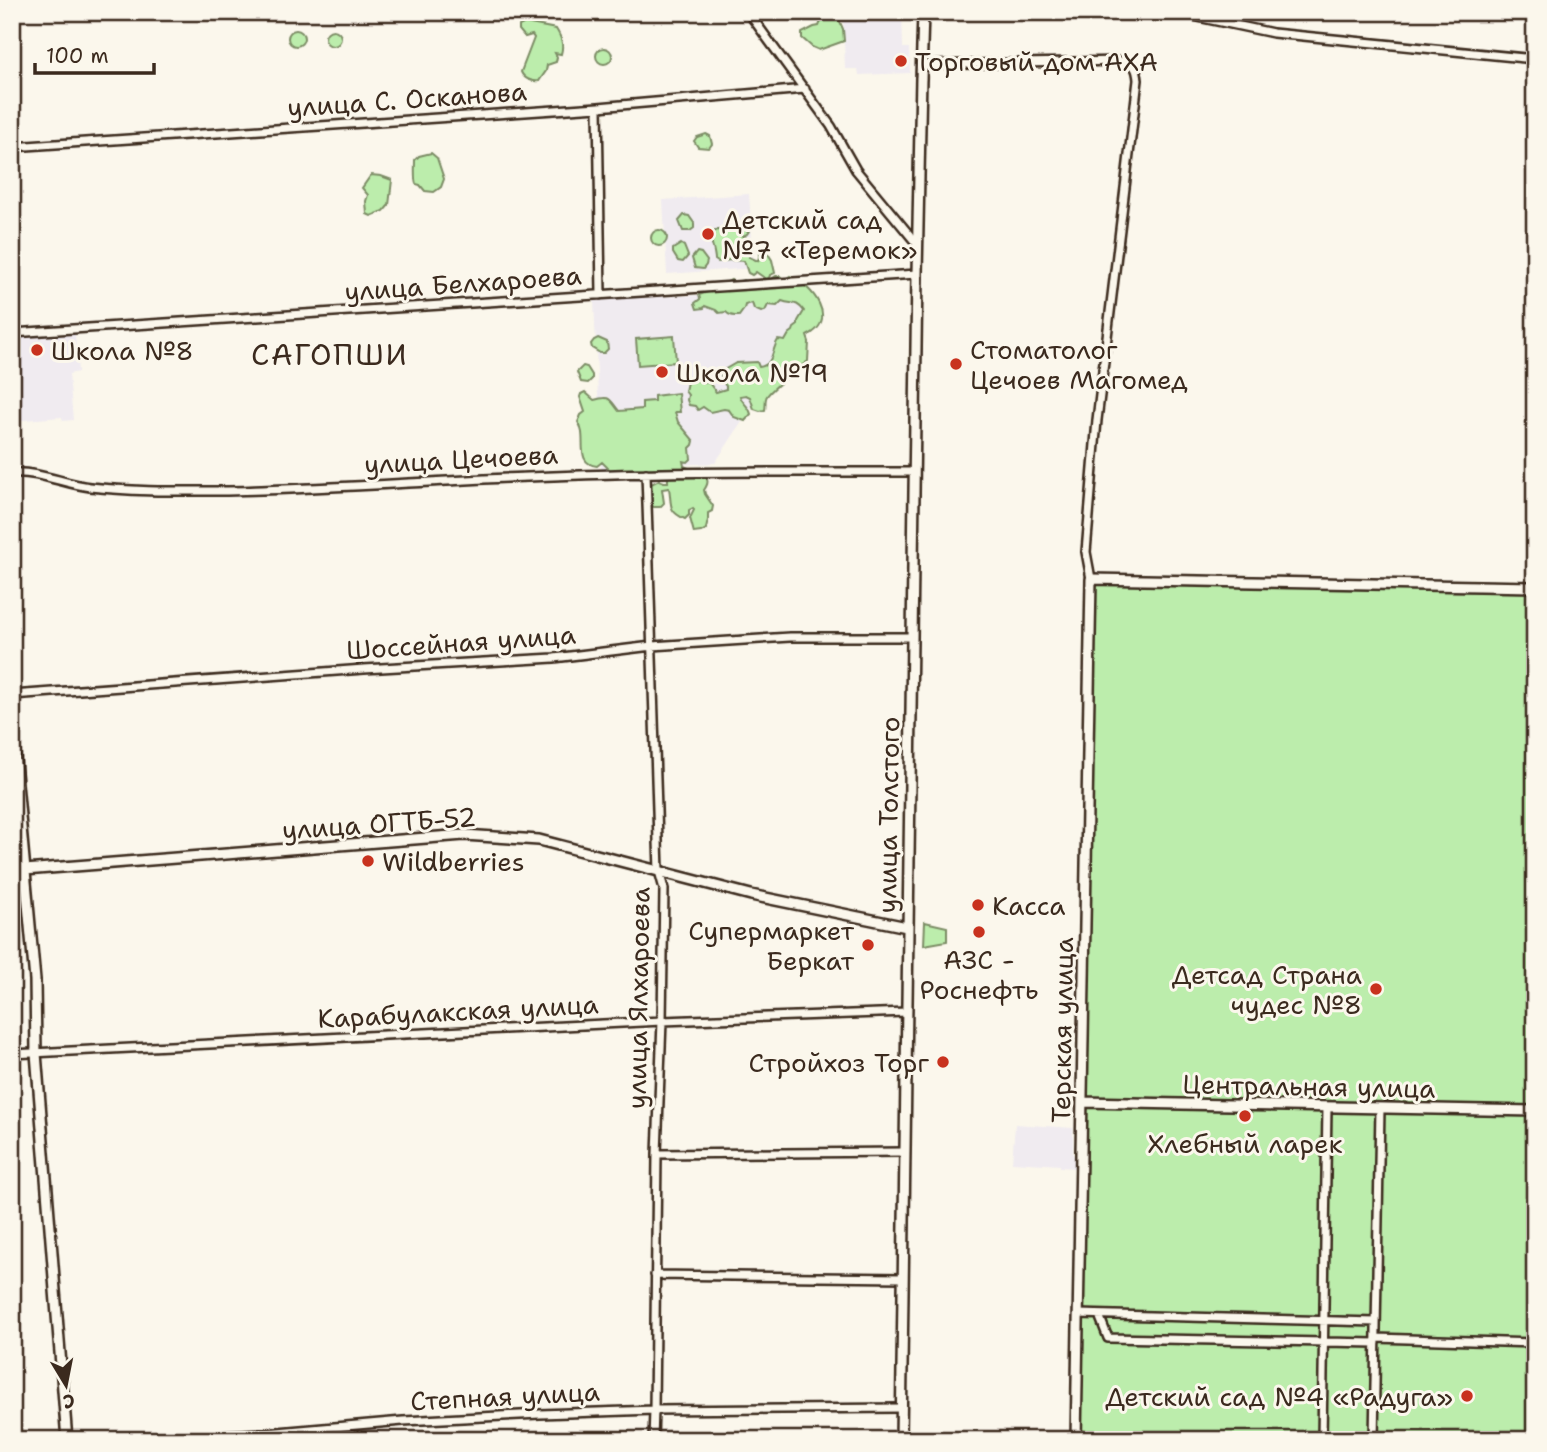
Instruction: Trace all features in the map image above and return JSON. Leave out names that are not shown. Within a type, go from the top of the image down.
[{"type":"street","points":[[748,12],[831,126],[856,170],[917,244]]},
{"type":"street","points":[[917,274],[923,12]]},
{"type":"street","points":[[1174,12],[1273,33],[1535,59]]},
{"type":"street","points":[[922,65],[1123,61],[1138,69],[1096,433],[1086,551],[1091,579],[1535,587]]},
{"type":"street","points":[[917,274],[922,77]]},
{"type":"street","name":"улица С. Осканова","points":[[12,147],[598,107],[805,89]]},
{"type":"street","points":[[598,107],[601,295]]},
{"type":"street","name":"улица Белхароева","points":[[12,332],[917,274]]},
{"type":"street","name":"улица Толстого","points":[[901,1440],[917,274]]},
{"type":"street","name":"улица Цечоева","points":[[12,473],[24,472],[86,486],[227,491],[687,471],[914,472]]},
{"type":"street","name":"улица Ялхароева","points":[[646,473],[659,871],[664,889],[653,1440]]},
{"type":"street","name":"Терская улица","points":[[1076,1440],[1091,579]]},
{"type":"street","name":"Шоссейная улица","points":[[12,695],[554,658],[652,646],[790,637],[912,637]]},
{"type":"street","points":[[12,729],[35,980],[36,1053],[67,1440]]},
{"type":"street","name":"улица ОГТБ-52","points":[[12,872],[464,835],[539,840],[751,895],[907,927]]},
{"type":"street","name":"Карабулакская улица","points":[[12,1054],[662,1021],[907,1012]]},
{"type":"street","name":"Центральная улица","points":[[1082,1102],[1535,1111]]},
{"type":"street","points":[[1322,1440],[1327,1107]]},
{"type":"street","points":[[1374,1440],[1380,1108]]},
{"type":"street","points":[[657,1154],[905,1152]]},
{"type":"street","points":[[655,1275],[903,1278]]},
{"type":"street","points":[[1078,1314],[1376,1322]]},
{"type":"street","points":[[1099,1315],[1108,1338],[1324,1343],[1376,1340],[1535,1343]]},
{"type":"street","name":"Степная улица","points":[[112,1440],[266,1433],[431,1420],[654,1410],[901,1408]]},
{"type":"shaded area","points":[[843,12],[902,12],[903,48],[909,48],[910,73],[859,75],[858,69],[845,69]]},
{"type":"shaded area","name":"Детский сад №7 «Теремок»","points":[[749,194],[754,268],[667,274],[663,200]]},
{"type":"shaded area","points":[[808,290],[809,320],[715,463],[601,469],[594,300]]},
{"type":"shaded area","points":[[75,334],[78,372],[69,374],[73,420],[63,421],[62,417],[12,421],[12,339]]},
{"type":"shaded area","points":[[1015,1124],[1073,1128],[1075,1168],[1012,1162]]},
{"type":"green space","points":[[823,17],[839,20],[844,41],[819,50],[802,38],[802,33],[819,26]]},
{"type":"green space","points":[[525,23],[556,29],[562,41],[561,54],[555,53],[556,62],[547,65],[539,81],[528,80],[521,72],[534,38],[532,35],[525,37],[519,30],[519,26]]},
{"type":"green space","points":[[296,30],[304,38],[296,46],[288,38]]},
{"type":"green space","points":[[333,30],[341,38],[333,46],[325,38]]},
{"type":"green space","points":[[604,48],[612,56],[604,64],[596,56]]},
{"type":"green space","points":[[706,134],[710,136],[712,144],[709,148],[698,147],[694,141]]},
{"type":"green space","points":[[431,153],[437,158],[444,179],[441,187],[434,192],[425,191],[416,184],[415,179],[415,160]]},
{"type":"green space","points":[[371,175],[392,180],[389,205],[384,211],[371,216],[367,214],[368,195],[362,188]]},
{"type":"green space","points":[[684,215],[689,216],[694,223],[694,228],[690,231],[683,231],[679,221]]},
{"type":"green space","points":[[725,227],[727,230],[738,228],[749,231],[743,236],[746,237],[749,257],[758,261],[760,253],[767,252],[775,273],[766,279],[756,272],[752,275],[748,273],[744,261],[715,260],[710,234]]},
{"type":"green space","points":[[659,230],[667,238],[659,246],[651,238]]},
{"type":"green space","points":[[681,244],[688,256],[683,262],[678,261],[673,253],[673,249]]},
{"type":"green space","points":[[697,252],[707,261],[703,269],[695,268],[692,258]]},
{"type":"green space","points":[[776,276],[784,280],[790,276],[798,281],[807,287],[819,304],[821,321],[817,329],[807,336],[808,361],[768,395],[765,410],[754,409],[750,397],[740,396],[751,414],[745,421],[734,417],[729,410],[710,412],[703,407],[698,410],[689,405],[685,391],[687,382],[692,379],[709,383],[716,392],[726,389],[721,380],[722,371],[736,363],[757,362],[759,367],[764,366],[772,357],[778,340],[785,341],[798,325],[804,311],[796,304],[782,301],[777,306],[768,305],[765,311],[761,312],[754,309],[752,303],[745,305],[739,316],[733,316],[705,306],[697,309],[695,303],[700,299],[699,295],[708,292],[710,286],[728,285],[727,282],[731,280],[744,280],[762,289],[765,283]]},
{"type":"green space","points":[[674,336],[676,362],[638,365],[636,339]]},
{"type":"green space","points":[[598,338],[607,342],[608,349],[604,353],[592,348],[591,344]]},
{"type":"green space","points":[[583,366],[587,367],[592,375],[588,383],[581,382],[577,372]]},
{"type":"green space","points":[[585,392],[594,400],[609,399],[619,411],[642,409],[642,402],[654,401],[654,396],[678,393],[680,412],[675,412],[678,422],[694,441],[690,448],[691,459],[688,462],[683,461],[684,466],[691,469],[702,468],[707,481],[705,494],[713,506],[708,513],[706,529],[694,533],[690,518],[693,508],[685,519],[675,513],[671,506],[669,488],[662,489],[664,503],[660,507],[651,505],[649,485],[659,480],[668,482],[668,478],[611,471],[602,462],[597,466],[585,460],[578,422],[585,412],[580,397]]},
{"type":"green space","points":[[1091,579],[1535,587],[1535,1440],[1076,1440]]},
{"type":"green space","points":[[925,922],[947,927],[947,941],[924,945]]},
{"type":"place","name":"Торговый дом АХА","points":[[901,61]]},
{"type":"place","name":"Детский сад №7 «Теремок»","points":[[708,234]]},
{"type":"place","name":"Школа №8","points":[[37,350]]},
{"type":"place","name":"Стоматолог Цечоев Магомед","points":[[956,364]]},
{"type":"place","name":"Школа №19","points":[[662,372]]},
{"type":"place","name":"Wildberries","points":[[368,861]]},
{"type":"place","name":"Касса","points":[[978,905]]},
{"type":"place","name":"АЗС - Роснефть","points":[[979,932]]},
{"type":"place","name":"Супермаркет Беркат","points":[[868,945]]},
{"type":"place","name":"Детсад Страна чудес №8","points":[[1376,989]]},
{"type":"place","name":"Стройхоз Торг","points":[[943,1062]]},
{"type":"place","name":"Хлебный ларек","points":[[1245,1116]]},
{"type":"place","name":"Детский сад №4 «Радуга»","points":[[1467,1396]]},
{"type":"district","name":"САГОПШИ","points":[[330,354]]}]
